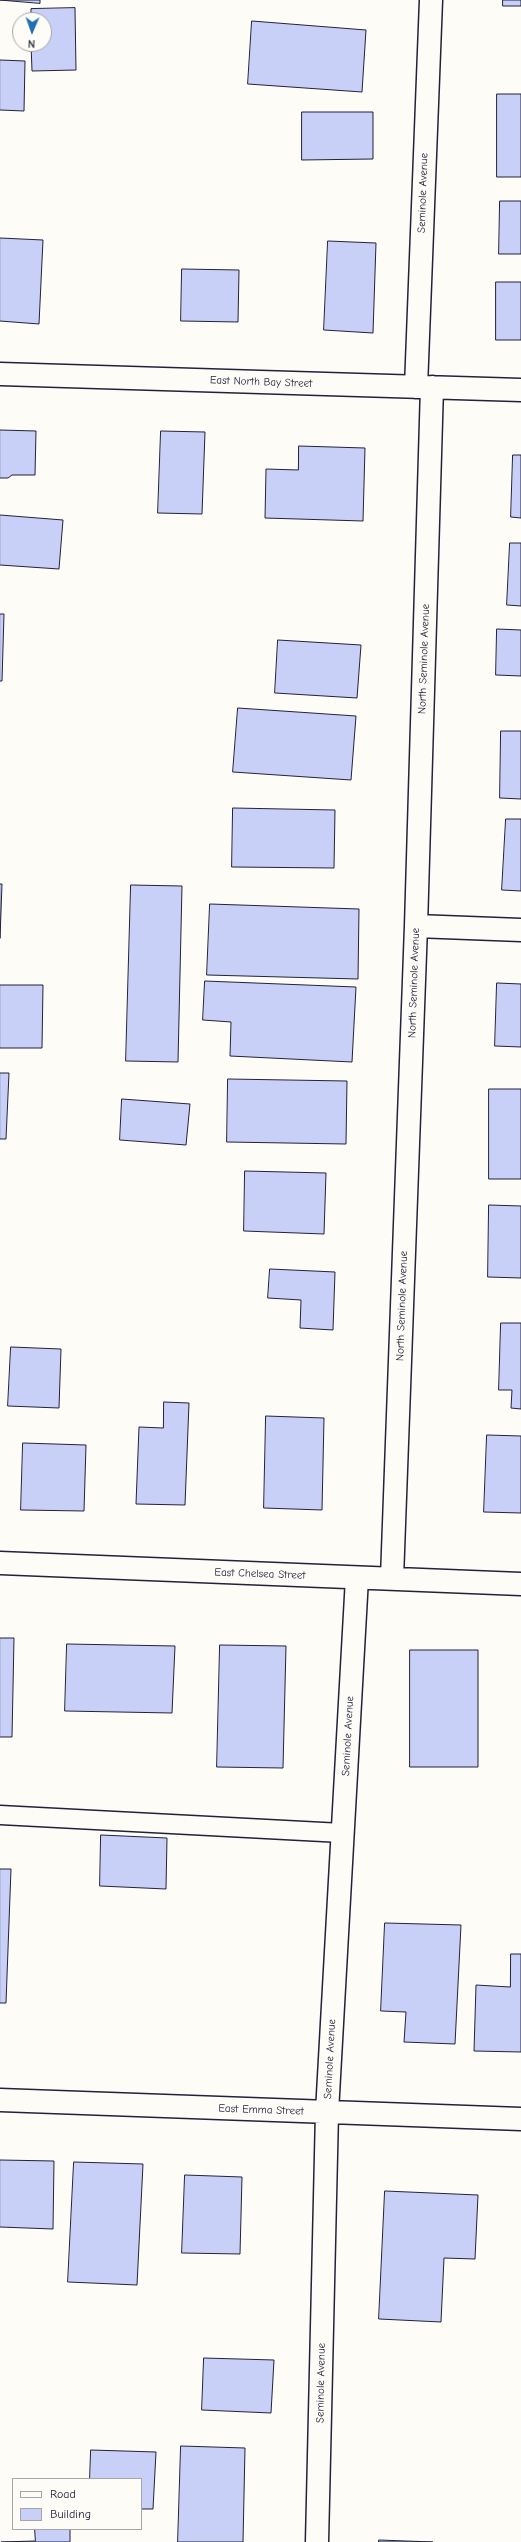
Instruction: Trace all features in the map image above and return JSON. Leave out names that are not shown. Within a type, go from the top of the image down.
[{"type":"street","name":"Seminole Avenue","points":[[424,387],[431,0]]},
{"type":"street","name":"East North Bay Street","points":[[0,374],[521,390]]},
{"type":"street","name":"North Seminole Avenue","points":[[392,1578],[416,926],[424,387]]},
{"type":"street","points":[[416,926],[521,930]]},
{"type":"street","name":"East Chelsea Street","points":[[0,1563],[521,1584]]},
{"type":"street","name":"Seminole Avenue","points":[[317,2542],[327,2112],[357,1578]]},
{"type":"street","name":"East Emma Street","points":[[0,2100],[521,2120]]},
{"type":"lane","points":[[0,1815],[342,1833]]},
{"type":"building","points":[[0,0],[40,0],[40,3]]},
{"type":"building","points":[[503,0],[521,0],[521,6],[503,6]]},
{"type":"building","points":[[75,8],[76,70],[32,71],[31,52],[52,52],[52,12],[31,12],[31,9]]},
{"type":"building","points":[[252,21],[366,30],[362,92],[248,84]]},
{"type":"building","points":[[0,60],[25,61],[24,111],[0,110]]},
{"type":"building","points":[[497,94],[521,94],[521,177],[497,177]]},
{"type":"building","points":[[302,112],[373,112],[373,159],[302,160]]},
{"type":"building","points":[[500,201],[521,201],[521,254],[499,254]]},
{"type":"building","points":[[0,238],[43,240],[39,324],[0,321]]},
{"type":"building","points":[[328,241],[376,243],[373,333],[324,330]]},
{"type":"building","points":[[182,269],[239,270],[238,322],[181,321]]},
{"type":"building","points":[[496,282],[521,282],[521,340],[496,340]]},
{"type":"building","points":[[0,430],[36,431],[35,475],[12,475],[8,478],[0,478]]},
{"type":"building","points":[[161,431],[205,432],[202,514],[158,513]]},
{"type":"building","points":[[299,446],[365,448],[363,521],[265,518],[266,469],[298,470]]},
{"type":"building","points":[[513,455],[521,455],[521,518],[511,517]]},
{"type":"building","points":[[0,515],[63,520],[59,569],[0,565]]},
{"type":"building","points":[[510,543],[521,543],[521,606],[507,605]]},
{"type":"building","points":[[0,614],[4,614],[2,681],[0,681]]},
{"type":"building","points":[[497,629],[521,630],[521,676],[496,675]]},
{"type":"building","points":[[278,640],[361,645],[357,698],[275,693]]},
{"type":"building","points":[[238,708],[356,716],[351,780],[233,772]]},
{"type":"building","points":[[501,731],[521,731],[521,799],[500,798]]},
{"type":"building","points":[[233,808],[335,810],[334,868],[232,867]]},
{"type":"building","points":[[506,819],[521,819],[521,891],[502,890]]},
{"type":"building","points":[[0,884],[2,884],[0,938]]},
{"type":"building","points":[[131,885],[182,886],[178,1062],[126,1061]]},
{"type":"building","points":[[210,904],[359,909],[358,979],[207,975]]},
{"type":"building","points":[[205,981],[356,987],[352,1062],[230,1056],[231,1022],[203,1020]]},
{"type":"building","points":[[497,983],[521,984],[521,1047],[495,1046]]},
{"type":"building","points":[[0,985],[43,985],[42,1048],[0,1048]]},
{"type":"building","points":[[0,1073],[9,1073],[6,1139],[0,1139]]},
{"type":"building","points":[[228,1079],[347,1081],[346,1144],[227,1142]]},
{"type":"building","points":[[489,1089],[521,1089],[521,1179],[489,1179]]},
{"type":"building","points":[[122,1099],[190,1104],[186,1145],[120,1140]]},
{"type":"building","points":[[245,1171],[326,1173],[324,1234],[244,1231]]},
{"type":"building","points":[[489,1205],[521,1206],[521,1278],[488,1277]]},
{"type":"building","points":[[270,1269],[335,1272],[333,1330],[300,1328],[301,1300],[268,1298]]},
{"type":"building","points":[[501,1323],[521,1323],[521,1409],[511,1408],[512,1390],[499,1390]]},
{"type":"building","points":[[11,1347],[61,1349],[59,1408],[8,1406]]},
{"type":"building","points":[[164,1402],[189,1403],[185,1505],[136,1504],[139,1427],[163,1428]]},
{"type":"building","points":[[266,1416],[324,1418],[322,1510],[264,1508]]},
{"type":"building","points":[[487,1435],[521,1436],[521,1513],[484,1512]]},
{"type":"building","points":[[23,1443],[86,1445],[84,1511],[21,1510]]},
{"type":"building","points":[[0,1638],[14,1638],[12,1737],[0,1737]]},
{"type":"building","points":[[67,1644],[175,1646],[172,1713],[65,1711]]},
{"type":"building","points":[[220,1645],[286,1646],[283,1768],[217,1767]]},
{"type":"building","points":[[410,1650],[478,1650],[478,1767],[410,1767]]},
{"type":"building","points":[[101,1835],[167,1838],[166,1889],[100,1886]]},
{"type":"building","points":[[0,1869],[11,1869],[6,2003],[0,2003]]},
{"type":"building","points":[[385,1923],[461,1925],[455,2044],[404,2042],[406,2012],[381,2011]]},
{"type":"building","points":[[511,1954],[521,1954],[521,2052],[474,2051],[476,1985],[510,1987]]},
{"type":"building","points":[[0,2160],[54,2161],[53,2229],[0,2227]]},
{"type":"building","points":[[74,2162],[143,2164],[137,2285],[68,2282]]},
{"type":"building","points":[[185,2175],[242,2177],[240,2254],[182,2253]]},
{"type":"building","points":[[385,2191],[478,2195],[475,2259],[444,2258],[441,2322],[379,2319]]},
{"type":"building","points":[[204,2358],[274,2360],[271,2413],[202,2410]]},
{"type":"building","points":[[181,2446],[245,2448],[243,2542],[178,2542]]},
{"type":"building","points":[[91,2450],[156,2452],[153,2509],[142,2509],[142,2478],[90,2478]]},
{"type":"building","points":[[35,2530],[70,2530],[70,2542],[1,2542],[35,2541]]},
{"type":"building","points":[[379,2540],[433,2542],[379,2542]]}]
